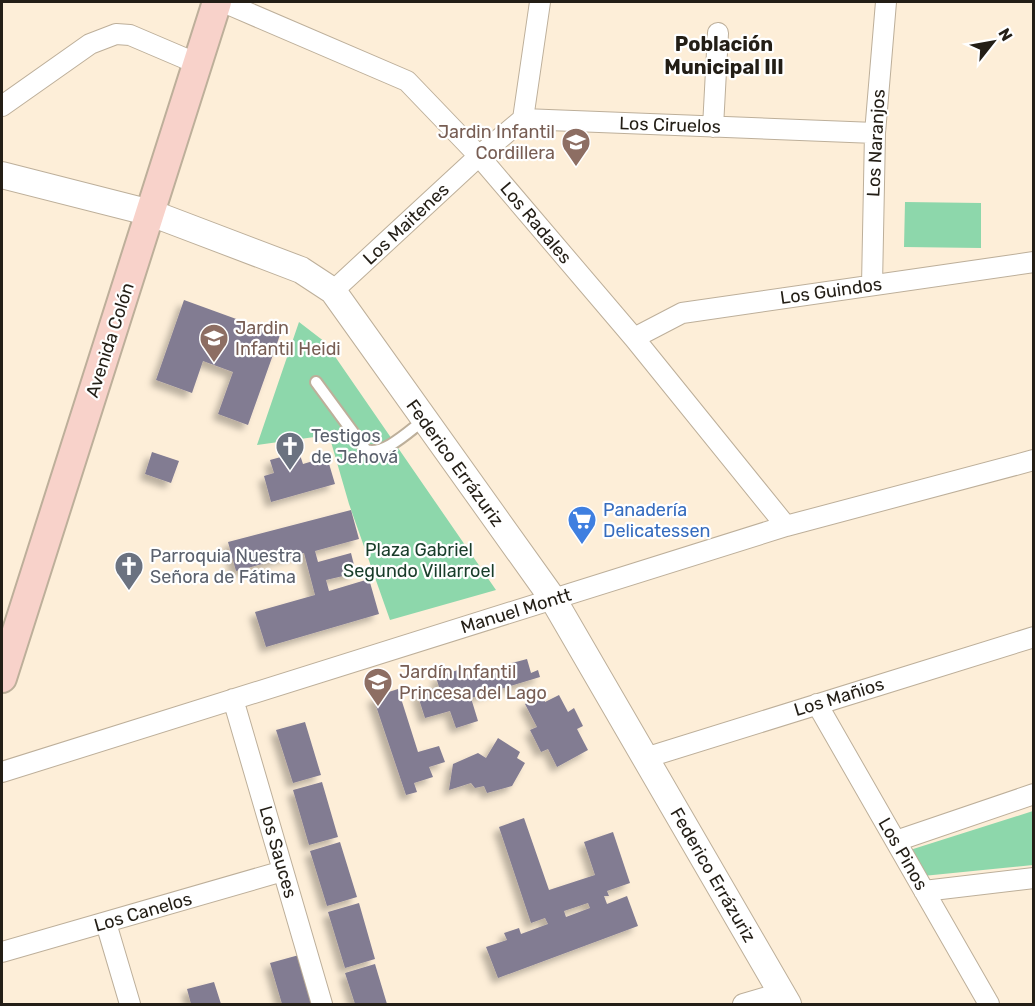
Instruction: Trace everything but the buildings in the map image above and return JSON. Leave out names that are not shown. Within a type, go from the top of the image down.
[{"type":"main road","name":"Avenida Colón","points":[[2,678],[8,632],[151,213],[217,2]]},
{"type":"street","name":"Los Radales","points":[[223,2],[407,81],[479,156],[634,338],[786,526]]},
{"type":"street","points":[[479,156],[523,119],[540,2]]},
{"type":"street","name":"Los Naranjos","points":[[872,285],[875,133],[886,2]]},
{"type":"street","points":[[713,127],[718,33]]},
{"type":"street","points":[[2,106],[90,44],[116,34],[130,35],[198,64]]},
{"type":"street","name":"Los Ciruelos","points":[[523,119],[875,133]]},
{"type":"street","name":"Los Maitenes","points":[[333,291],[479,156]]},
{"type":"street","name":"Federico Errázuriz","points":[[2,175],[151,213],[301,270],[333,291],[553,600],[785,999]]},
{"type":"street","name":"Los Guindos","points":[[634,338],[682,313],[1034,262]]},
{"type":"street","name":"Manuel Montt","points":[[2,772],[786,526],[1034,460]]},
{"type":"street","name":"Los Mañios","points":[[645,758],[1034,637]]},
{"type":"street","name":"Los Sauces","points":[[233,699],[322,1005]]},
{"type":"street","name":"Los Pinos","points":[[817,704],[989,1005]]},
{"type":"street","points":[[896,841],[1034,794]]},
{"type":"street","name":"Los Canelos","points":[[2,952],[283,871]]},
{"type":"street","points":[[924,891],[1034,878]]},
{"type":"street","points":[[106,923],[130,1005]]},
{"type":"street","points":[[743,1005],[785,999]]},
{"type":"lane","points":[[316,382],[361,446],[371,452],[382,450],[424,420]]},
{"type":"green space","points":[[905,202],[981,203],[981,248],[904,247]]},
{"type":"green space","name":"Plaza Gabriel Segundo Villarroel","points":[[299,322],[325,342],[496,590],[390,620],[349,504],[329,435],[257,445]]},
{"type":"green space","points":[[1033,811],[1033,865],[923,876],[910,850]]},
{"type":"place","name":"Jardin Infantil Cordillera","points":[[576,168]]},
{"type":"place","name":"Jardin Infantil Heidi","points":[[214,364]]},
{"type":"place","name":"Testigos de Jehová","points":[[290,472]]},
{"type":"place","name":"Panadería Delicatessen","points":[[582,546]]},
{"type":"place","name":"Parroquia Nuestra Señora de Fátima","points":[[129,592]]},
{"type":"place","name":"Jardín Infantil Princesa del Lago","points":[[378,708]]},
{"type":"district","name":"Población Municipal III","points":[[724,56]]}]
